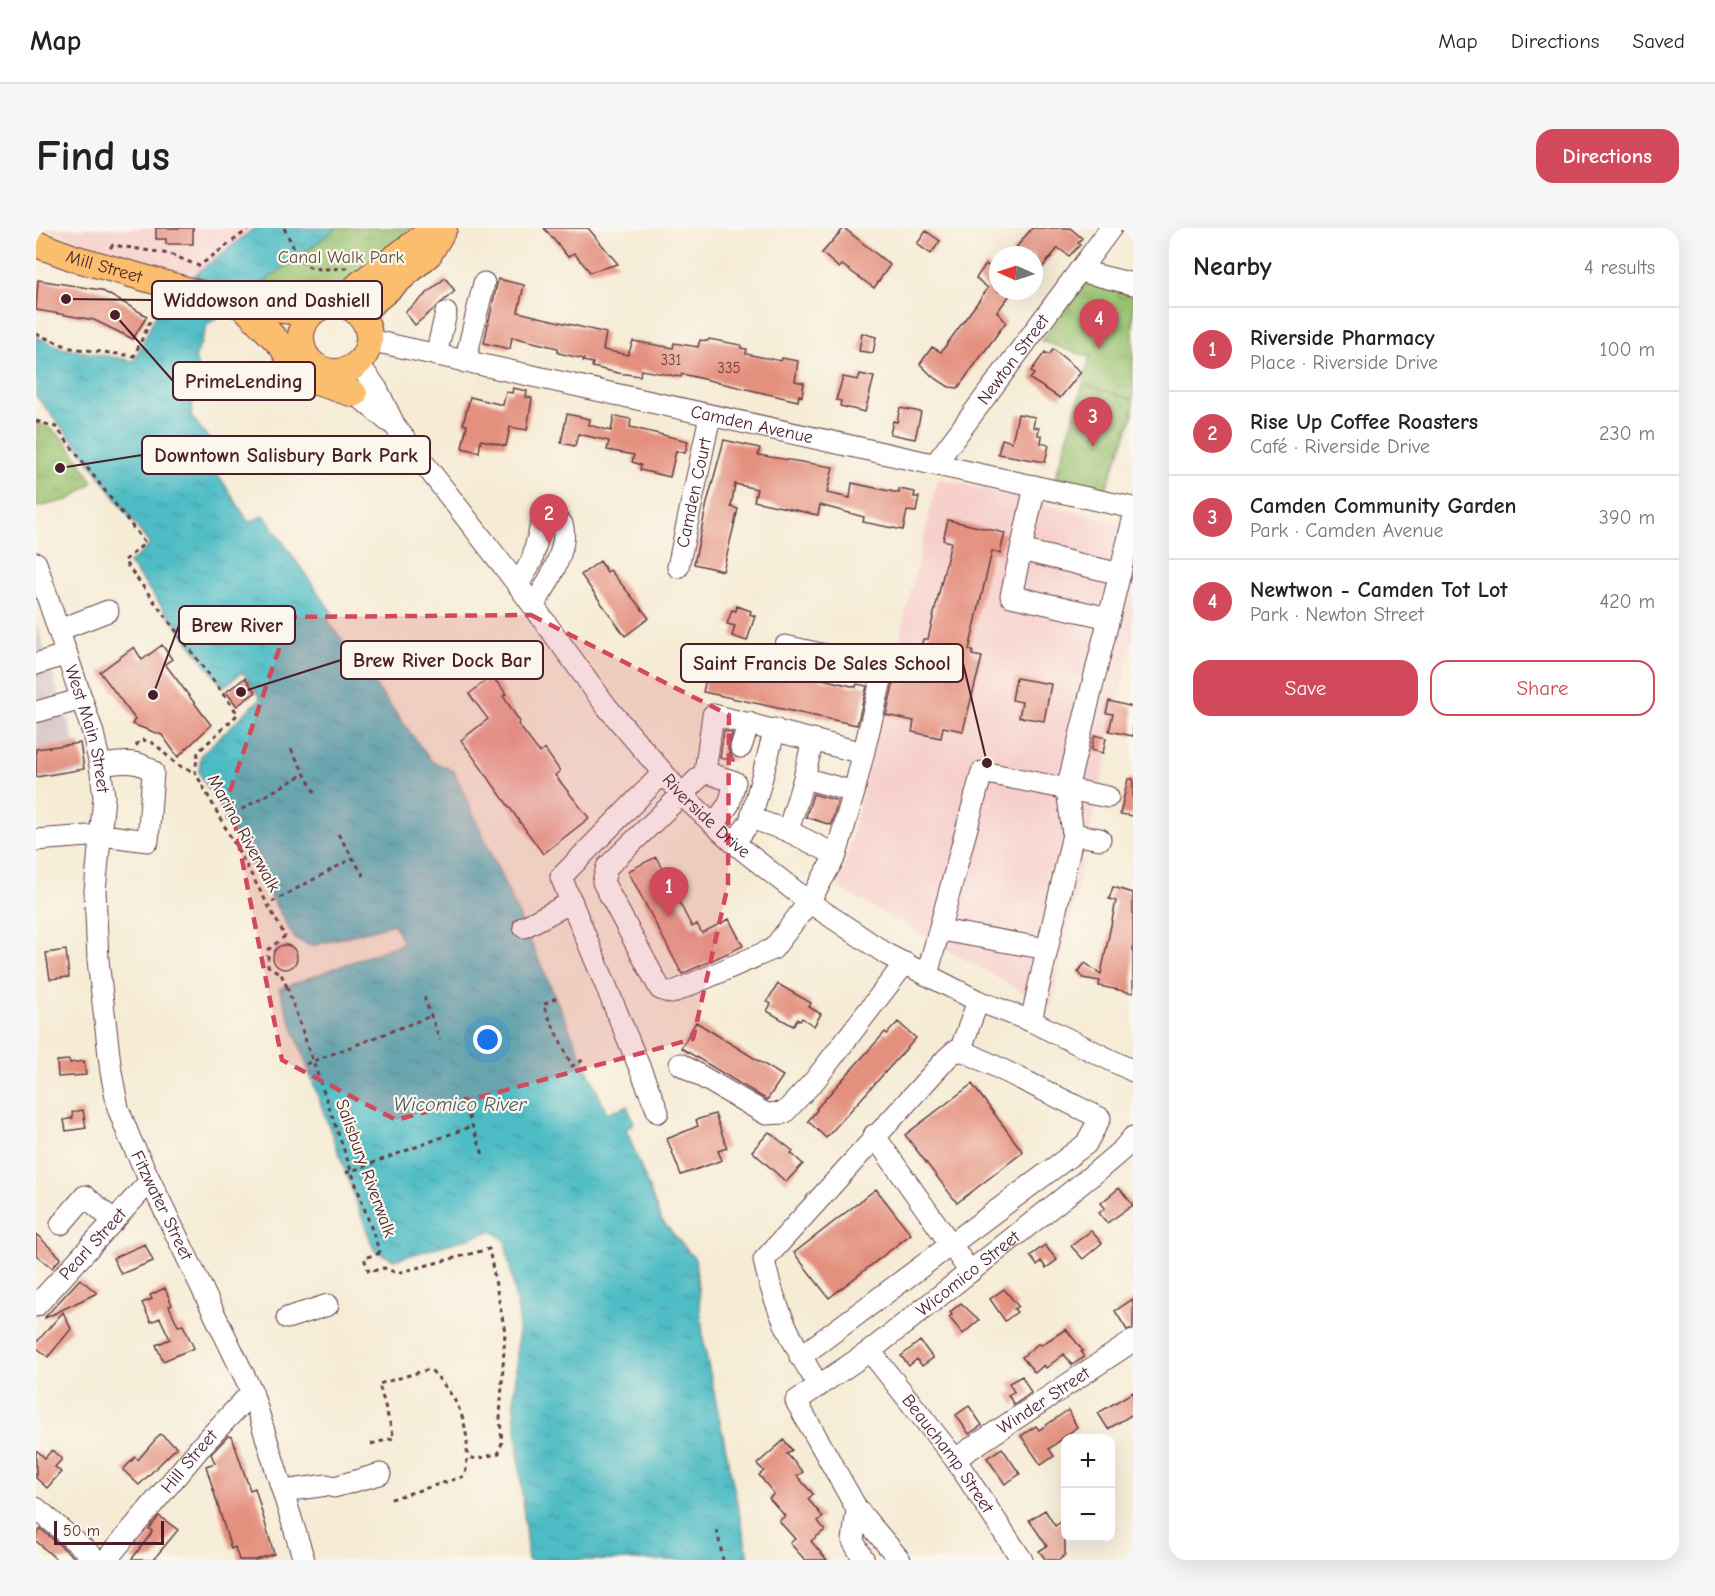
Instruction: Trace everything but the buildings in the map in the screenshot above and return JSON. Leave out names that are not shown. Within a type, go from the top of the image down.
[{"type":"main road","points":[[349,309],[361,283],[435,228]]},
{"type":"main road","points":[[349,309],[429,254],[444,228]]},
{"type":"main road","name":"Mill Street","points":[[36,244],[240,305],[311,313]]},
{"type":"main road","points":[[240,305],[282,346],[294,368],[307,379],[354,394]]},
{"type":"main road","name":"Mill Street","points":[[240,305],[279,325],[306,356]]},
{"type":"main road","points":[[319,307],[349,309],[365,321],[369,340],[368,348],[358,363],[340,372],[330,372],[312,363],[306,356],[301,334],[311,313],[319,307]]},
{"type":"street","name":"Newton Street","points":[[936,463],[1112,228]]},
{"type":"street","points":[[1080,271],[1133,284]]},
{"type":"street","points":[[465,362],[484,283]]},
{"type":"street","points":[[436,355],[446,313]]},
{"type":"street","name":"Camden Avenue","points":[[369,340],[1133,508]]},
{"type":"street","name":"Riverside Drive","points":[[358,363],[377,389],[395,426],[518,585],[607,707],[683,796],[734,843],[809,902],[905,963],[978,1001],[1030,1021],[1133,1071]]},
{"type":"street","name":"Riverside Drive","points":[[330,372],[395,426]]},
{"type":"street","name":"Camden Court","points":[[678,567],[710,416]]},
{"type":"street","points":[[1035,486],[1011,596],[1109,618]]},
{"type":"street","points":[[518,585],[532,560],[543,525],[549,520],[562,524],[564,534],[550,582],[533,605]]},
{"type":"street","points":[[1030,1021],[1073,834],[1067,789],[1133,520]]},
{"type":"street","points":[[1021,550],[1120,574]]},
{"type":"street","name":"West Main Street","points":[[36,563],[82,699],[100,765],[104,797],[102,835]]},
{"type":"street","points":[[58,630],[108,611]]},
{"type":"street","points":[[775,729],[742,753],[705,772],[683,796],[607,867],[603,882],[660,989],[672,993],[773,949],[809,902],[836,855],[884,668],[785,646]]},
{"type":"street","points":[[36,664],[67,654]]},
{"type":"street","points":[[36,712],[82,699]]},
{"type":"street","points":[[705,772],[713,715],[742,753]]},
{"type":"street","points":[[775,729],[864,753]]},
{"type":"street","points":[[734,843],[751,818],[775,729]]},
{"type":"street","points":[[788,831],[813,739]]},
{"type":"street","points":[[714,824],[729,804],[742,753]]},
{"type":"street","points":[[36,840],[102,835],[148,841],[153,772],[147,766],[134,762],[100,765]]},
{"type":"street","points":[[658,1112],[561,877],[663,772]]},
{"type":"street","points":[[927,975],[982,772],[1108,796]]},
{"type":"street","points":[[804,778],[854,792]]},
{"type":"street","points":[[751,818],[788,831],[836,855]]},
{"type":"street","points":[[1073,834],[1100,840]]},
{"type":"street","name":"Fitzwater Street","points":[[102,835],[95,891],[98,960],[111,1072],[118,1108],[252,1392],[304,1560]]},
{"type":"street","points":[[524,927],[572,902]]},
{"type":"street","points":[[941,930],[1047,949]]},
{"type":"street","points":[[680,1064],[766,1114],[784,1113],[815,1080],[905,963]]},
{"type":"street","points":[[819,1386],[788,1333],[764,1260],[874,1135],[947,1058],[960,1051],[978,1001]]},
{"type":"street","points":[[800,1357],[1086,1144],[1101,1118],[960,1051]]},
{"type":"street","points":[[874,1135],[970,1272]]},
{"type":"street","name":"Wicomico Street","points":[[857,1509],[796,1401],[870,1351],[1105,1164],[1133,1137]]},
{"type":"street","name":"Pearl Street","points":[[36,1306],[150,1180]]},
{"type":"street","points":[[61,1224],[85,1196],[114,1221]]},
{"type":"street","points":[[287,1318],[328,1305]]},
{"type":"street","name":"Winder Street","points":[[955,1459],[1133,1341]]},
{"type":"street","name":"Beauchamp Street","points":[[870,1351],[955,1459],[1022,1560]]},
{"type":"street","name":"Hill Street","points":[[106,1560],[204,1443],[252,1392]]},
{"type":"street","points":[[286,1500],[328,1494],[334,1487],[380,1474]]},
{"type":"street","points":[[36,1508],[97,1560]]},
{"type":"street","points":[[857,1509],[853,1541],[864,1560]]},
{"type":"street","points":[[857,1509],[900,1560]]},
{"type":"path","points":[[109,250],[113,245],[170,254],[199,266],[250,228]]},
{"type":"path","points":[[284,228],[302,263],[315,270],[350,268]]},
{"type":"path","points":[[36,334],[71,348],[106,355],[134,356],[156,309]]},
{"type":"path","name":"Marina Riverwalk","points":[[36,421],[56,427],[145,543],[124,561],[238,714],[198,752],[195,772],[285,936],[268,950],[268,966],[281,974],[287,987]]},
{"type":"path","points":[[291,749],[315,793]]},
{"type":"path","points":[[226,818],[304,774]]},
{"type":"path","points":[[338,834],[364,876]]},
{"type":"path","points":[[272,902],[353,858]]},
{"type":"path","name":"Salisbury Riverwalk","points":[[287,987],[380,1253],[364,1258],[369,1272],[384,1269],[397,1273],[489,1248],[505,1332],[500,1418],[502,1442],[499,1453],[477,1459],[468,1457]]},
{"type":"path","points":[[424,997],[440,1040]]},
{"type":"path","points":[[556,998],[543,1005],[572,1066],[583,1060]]},
{"type":"path","points":[[306,1065],[431,1016]]},
{"type":"path","points":[[462,1099],[484,1157]]},
{"type":"path","points":[[346,1173],[472,1126]]},
{"type":"path","points":[[371,1444],[394,1438],[379,1384],[430,1368],[459,1404],[467,1432],[468,1457],[465,1476],[388,1500]]},
{"type":"path","points":[[717,1530],[723,1560]]},
{"type":"highlighted area","points":[[531,615],[729,715],[728,885],[693,1039],[396,1120],[282,1060],[229,794],[290,617]]},
{"type":"shaded area","points":[[43,228],[255,228],[194,276],[102,250]]},
{"type":"shaded area","points":[[938,478],[1133,526],[1133,638],[1051,1008],[839,888]]},
{"type":"shaded area","points":[[36,623],[84,771],[36,779]]},
{"type":"green space","name":"Canal Walk Park","points":[[337,228],[412,228],[361,276],[331,294],[315,298],[298,298],[258,288],[264,280]]},
{"type":"green space","points":[[1086,283],[1133,294],[1133,400],[1083,384],[1090,357],[1041,341]]},
{"type":"green space","points":[[1083,384],[1133,400],[1133,416],[1105,491],[1055,479]]},
{"type":"green space","points":[[37,423],[56,432],[63,439],[93,482],[71,499],[39,507],[36,506]]},
{"type":"water","name":"Wicomico River","points":[[255,228],[337,228],[207,325],[195,359],[198,367],[191,416],[215,447],[214,468],[249,523],[264,515],[333,614],[328,621],[431,761],[454,771],[607,1113],[627,1106],[634,1123],[626,1129],[661,1220],[695,1259],[704,1345],[749,1560],[528,1560],[514,1405],[519,1318],[505,1240],[492,1231],[394,1260],[374,1250],[279,989],[403,943],[394,924],[311,946],[295,939],[199,772],[201,755],[261,698],[243,672],[223,687],[129,563],[150,545],[80,449],[36,396],[36,337],[62,348],[134,361],[159,308],[201,270]]},
{"type":"place","name":"Widdowson and Dashiell","points":[[66,299]]},
{"type":"place","name":"PrimeLending","points":[[115,315]]},
{"type":"place","name":"Newtwon - Camden Tot Lot","points":[[1099,349]]},
{"type":"place","name":"Camden Community Garden","points":[[1093,447]]},
{"type":"place","name":"Downtown Salisbury Bark Park","points":[[60,468]]},
{"type":"place","name":"Rise Up Coffee Roasters","points":[[549,544]]},
{"type":"place","name":"Brew River Dock Bar","points":[[241,692]]},
{"type":"place","name":"Brew River","points":[[153,695]]},
{"type":"place","name":"Saint Francis De Sales School","points":[[987,763]]},
{"type":"place","name":"Riverside Pharmacy","points":[[669,917]]}]
